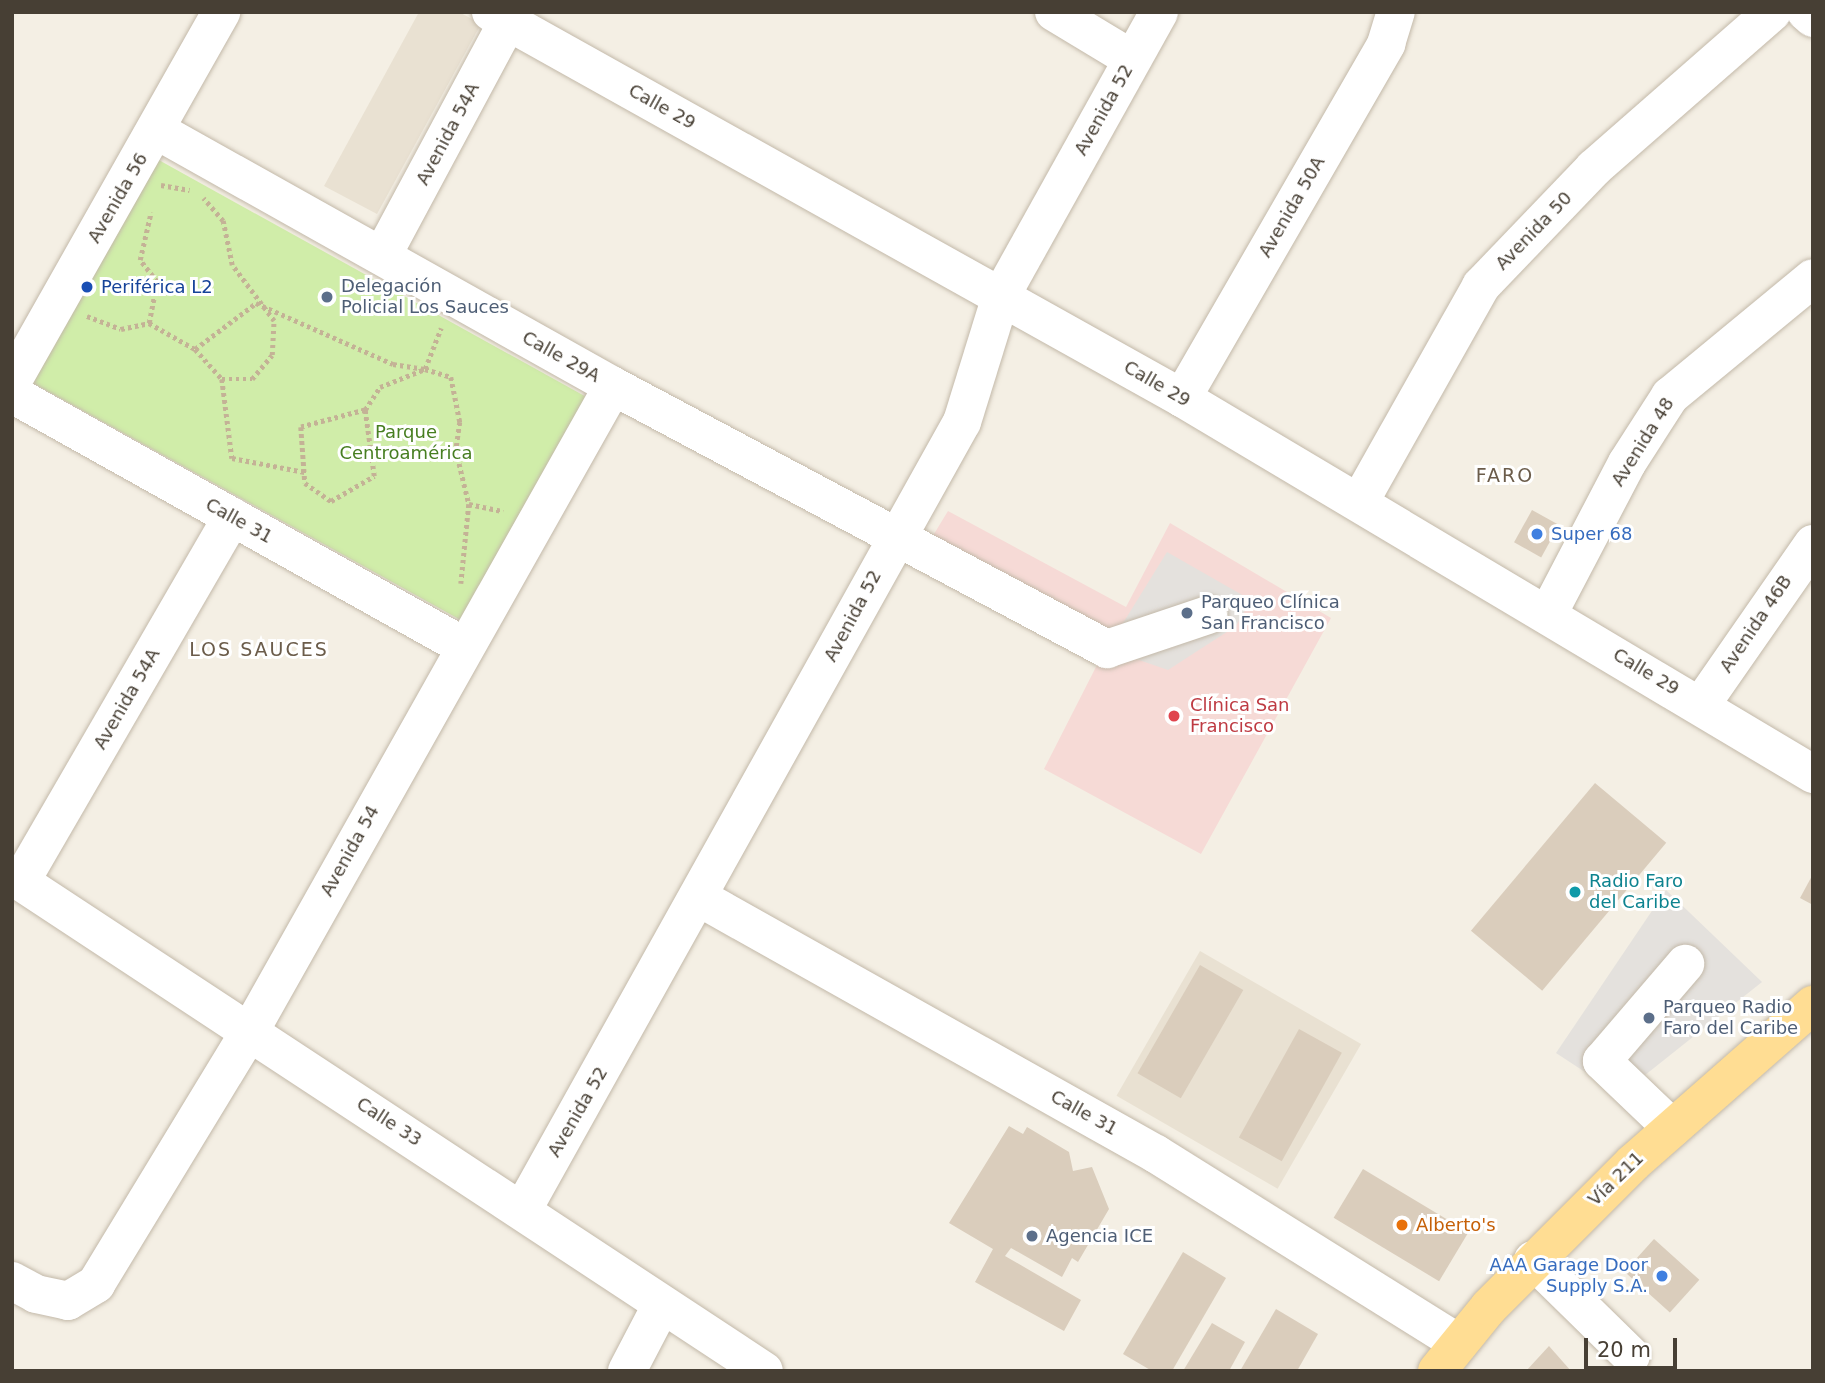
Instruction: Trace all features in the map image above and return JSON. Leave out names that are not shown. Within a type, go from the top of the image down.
[{"type":"main road","name":"Vía 211","points":[[1448,1357],[1533,1260],[1672,1128],[1813,1005]]},
{"type":"street","name":"Avenida 56","points":[[12,382],[220,12]]},
{"type":"street","points":[[1054,12],[1132,59]]},
{"type":"street","name":"Avenida 52","points":[[523,1209],[700,898],[896,536],[962,422],[1001,296],[1159,12]]},
{"type":"street","name":"Avenida 50A","points":[[1182,398],[1386,44],[1396,12]]},
{"type":"street","name":"Avenida 50","points":[[1360,501],[1481,286],[1594,168],[1772,12]]},
{"type":"street","points":[[1806,12],[1813,18]]},
{"type":"street","name":"Calle 29","points":[[504,15],[1360,501],[1813,774]]},
{"type":"street","name":"Avenida 54A","points":[[382,256],[504,15]]},
{"type":"street","name":"Calle 29A","points":[[156,130],[614,386],[1107,649],[1208,615]]},
{"type":"street","name":"Avenida 48","points":[[1548,614],[1627,463],[1670,396],[1811,282]]},
{"type":"street","name":"Avenida 54","points":[[12,1281],[36,1294],[68,1301],[96,1283],[250,1031],[614,386]]},
{"type":"street","name":"Calle 31","points":[[12,394],[465,647]]},
{"type":"street","name":"Avenida 54A","points":[[17,878],[232,517]]},
{"type":"street","name":"Avenida 46B","points":[[1701,705],[1813,544]]},
{"type":"street","name":"Calle 33","points":[[17,878],[523,1209],[661,1306],[764,1371]]},
{"type":"street","name":"Calle 31","points":[[700,898],[1156,1154],[1448,1357]]},
{"type":"street","points":[[1672,1128],[1602,1061],[1685,964]]},
{"type":"street","points":[[1533,1260],[1631,1356]]},
{"type":"street","points":[[626,1371],[661,1306]]},
{"type":"path","points":[[154,195],[156,184],[197,192],[223,221],[232,265],[256,303],[274,321],[272,355],[252,379],[222,379]]},
{"type":"path","points":[[149,323],[157,282],[140,260],[152,207]]},
{"type":"path","points":[[195,349],[256,303]]},
{"type":"path","points":[[256,303],[393,364],[425,369],[451,377],[460,422],[456,450],[469,504],[460,560],[461,597]]},
{"type":"path","points":[[57,304],[121,328],[149,323],[195,349],[222,379],[232,458],[305,472]]},
{"type":"path","points":[[365,410],[301,427],[305,483],[331,500],[374,476],[365,410],[380,387],[425,369],[440,339],[442,316]]},
{"type":"path","points":[[469,504],[509,512]]},
{"type":"shaded area","points":[[419,12],[459,12],[481,24],[377,214],[324,186]]},
{"type":"shaded area","name":"Clínica San Francisco","points":[[948,511],[1126,607],[1170,523],[1331,618],[1201,854],[1044,769],[1098,663],[923,552]]},
{"type":"shaded area","name":"Parqueo Clínica San Francisco","points":[[1167,552],[1251,600],[1236,626],[1168,670],[1107,649]]},
{"type":"shaded area","name":"Parqueo Radio Faro del Caribe","points":[[1666,890],[1762,982],[1620,1095],[1556,1053]]},
{"type":"shaded area","points":[[1200,951],[1361,1044],[1278,1189],[1116,1096]]},
{"type":"green space","name":"Parque Centroamérica","points":[[157,159],[586,397],[462,621],[33,383]]},
{"type":"building","name":"Super 68","points":[[1532,510],[1559,525],[1541,557],[1514,542]]},
{"type":"building","name":"Radio Faro del Caribe","points":[[1595,783],[1666,843],[1542,991],[1471,931]]},
{"type":"building","points":[[1813,874],[1813,905],[1800,898]]},
{"type":"building","points":[[1200,965],[1243,990],[1181,1098],[1138,1073]]},
{"type":"building","points":[[1299,1029],[1342,1053],[1282,1161],[1239,1137]]},
{"type":"building","name":"Agencia ICE","points":[[1009,1126],[1023,1134],[1027,1127],[1069,1152],[1073,1171],[1092,1167],[1109,1209],[1078,1262],[1072,1258],[1062,1277],[1011,1248],[1005,1256],[1081,1300],[1064,1331],[975,1282],[993,1249],[949,1223]]},
{"type":"building","name":"Alberto's","points":[[1363,1169],[1468,1232],[1439,1281],[1334,1218]]},
{"type":"building","name":"AAA Garage Door Supply S.A.","points":[[1654,1239],[1699,1280],[1670,1313],[1625,1272]]},
{"type":"building","points":[[1183,1252],[1226,1278],[1172,1371],[1152,1371],[1123,1354]]},
{"type":"building","points":[[1276,1309],[1318,1334],[1297,1371],[1240,1371]]},
{"type":"building","points":[[1212,1323],[1245,1342],[1229,1371],[1183,1371]]},
{"type":"building","points":[[1549,1346],[1571,1371],[1526,1371]]},
{"type":"place","name":"Periférica L2","points":[[87,287]]},
{"type":"place","name":"Delegación Policial Los Sauces","points":[[327,297]]},
{"type":"place","name":"Super 68","points":[[1537,534]]},
{"type":"place","name":"Parqueo Clínica San Francisco","points":[[1187,613]]},
{"type":"place","name":"Clínica San Francisco","points":[[1174,716]]},
{"type":"place","name":"Radio Faro del Caribe","points":[[1575,892]]},
{"type":"place","name":"Parqueo Radio Faro del Caribe","points":[[1649,1018]]},
{"type":"place","name":"Alberto's","points":[[1402,1225]]},
{"type":"place","name":"Agencia ICE","points":[[1032,1236]]},
{"type":"place","name":"AAA Garage Door Supply S.A.","points":[[1662,1276]]},
{"type":"district","name":"FARO","points":[[1505,476]]},
{"type":"district","name":"LOS SAUCES","points":[[259,650]]}]
